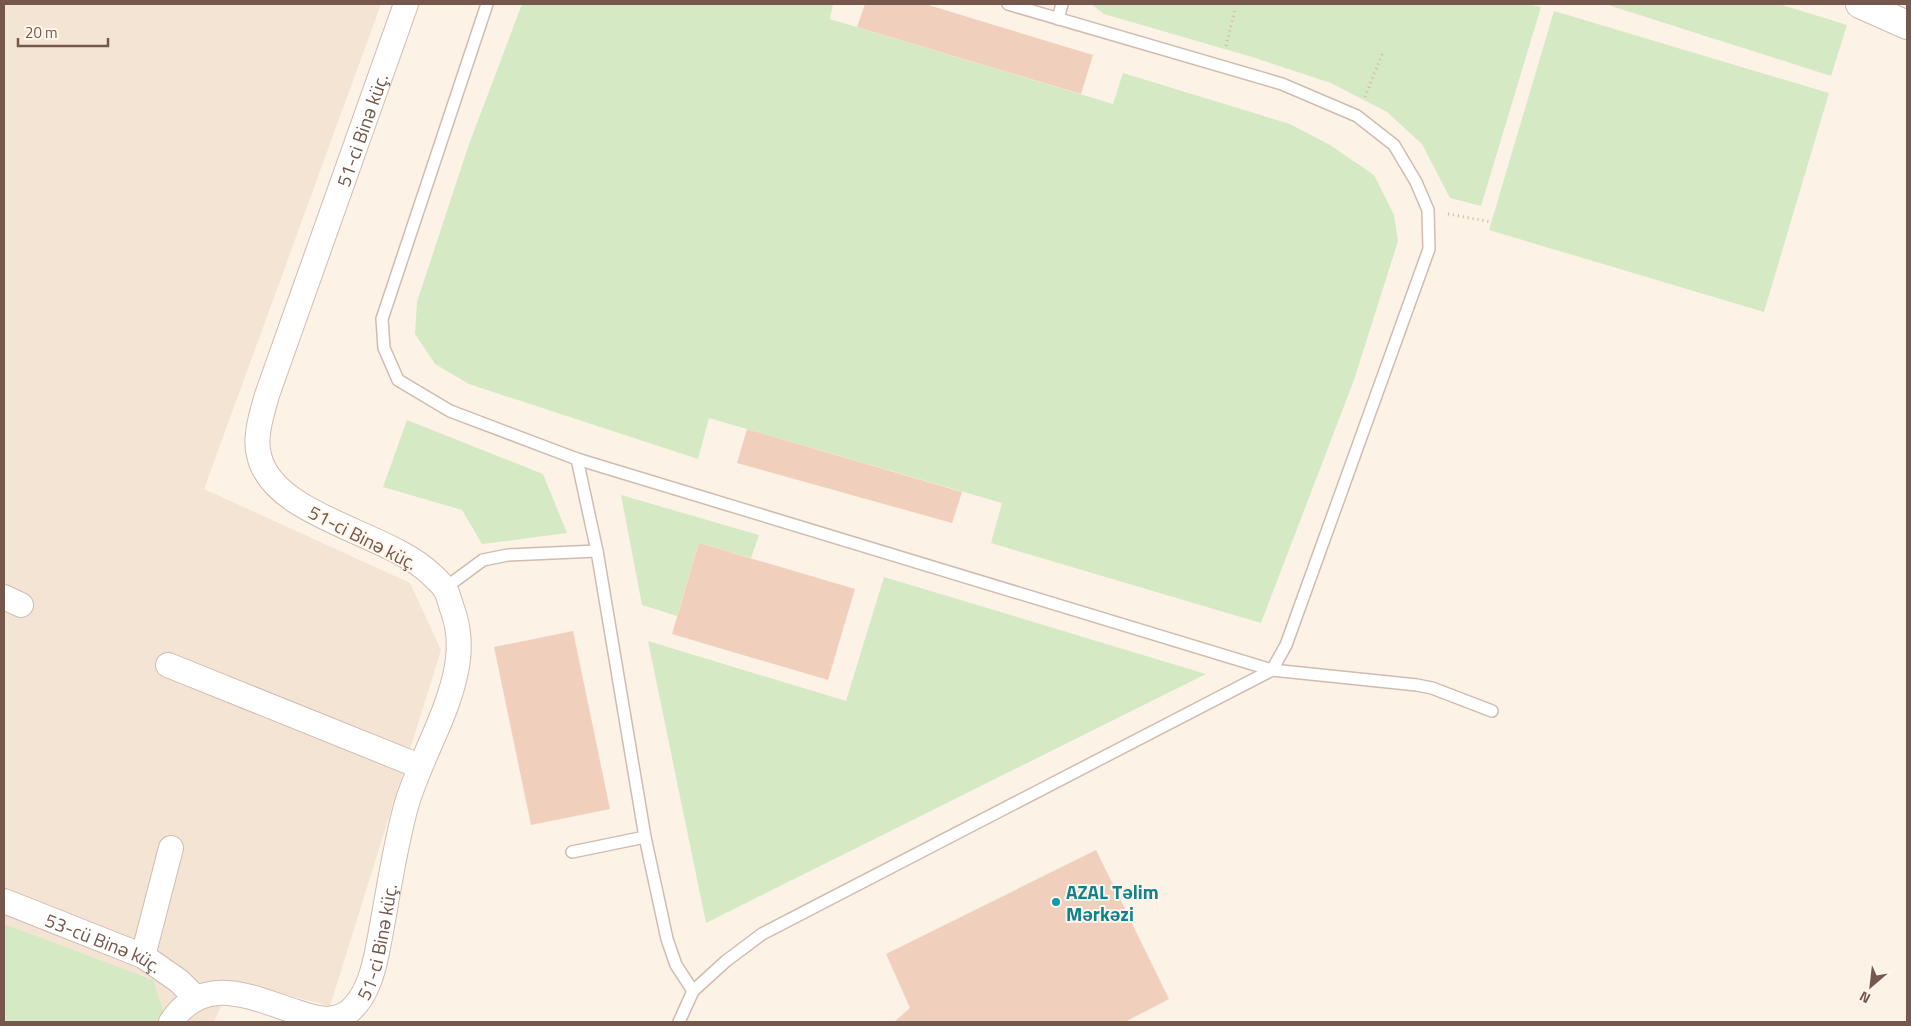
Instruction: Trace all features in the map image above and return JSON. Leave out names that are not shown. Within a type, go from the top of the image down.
[{"type":"street","name":"51-ci Binə küç.","points":[[195,997],[215,992],[240,994],[317,1019],[334,1019],[348,1012],[364,993],[374,966],[407,803],[419,766],[449,697],[455,674],[459,648],[456,619],[445,588],[426,569],[405,554],[302,506],[280,491],[268,476],[259,455],[259,425],[267,395],[406,4]]},
{"type":"street","points":[[1860,4],[1907,25]]},
{"type":"street","points":[[168,665],[419,766]]},
{"type":"street","points":[[144,956],[171,848]]},
{"type":"street","name":"53-cü Binə küç.","points":[[4,901],[144,956],[178,981],[195,997]]},
{"type":"street","points":[[171,1022],[182,1006],[195,997]]},
{"type":"lane","points":[[487,4],[382,319],[384,348],[398,380],[450,411],[577,459],[1272,670],[1417,685],[1432,688],[1492,711]]},
{"type":"lane","points":[[679,1022],[693,991],[726,961],[762,934],[1272,670],[1286,644],[1429,249],[1428,210],[1416,182],[1394,146],[1357,116],[1282,84],[1008,4]]},
{"type":"lane","points":[[1058,19],[1062,4]]},
{"type":"lane","points":[[577,459],[597,551],[645,837],[667,939],[676,965],[693,991]]},
{"type":"lane","points":[[445,588],[483,560],[508,555],[597,551]]},
{"type":"lane","points":[[572,852],[645,837]]},
{"type":"path","points":[[1222,66],[1234,9]]},
{"type":"path","points":[[1357,116],[1383,52]]},
{"type":"path","points":[[1428,210],[1492,222]]},
{"type":"shaded area","points":[[4,4],[381,4],[204,489],[410,583],[441,650],[330,1006],[232,981],[214,1022],[4,1022]]},
{"type":"green space","points":[[522,4],[833,4],[830,19],[1113,104],[1123,73],[1290,124],[1330,145],[1374,175],[1394,215],[1398,241],[1354,380],[1261,623],[991,543],[1002,503],[709,418],[698,459],[469,384],[435,364],[415,334],[417,302],[468,147]]},
{"type":"green space","points":[[1091,4],[1528,4],[1541,7],[1481,206],[1450,198],[1422,144],[1387,112],[1331,83],[1252,57],[1104,14]]},
{"type":"green space","points":[[1605,4],[1779,4],[1847,25],[1831,76]]},
{"type":"green space","points":[[1554,11],[1829,93],[1764,312],[1489,230]]},
{"type":"green space","points":[[407,420],[543,474],[567,533],[482,544],[462,510],[383,487]]},
{"type":"green space","points":[[621,495],[759,535],[751,558],[699,543],[677,616],[642,605]]},
{"type":"green space","points":[[884,577],[1206,674],[706,923],[648,641],[846,701]]},
{"type":"green space","points":[[4,924],[153,980],[163,1010],[158,1022],[4,1022]]},
{"type":"building","points":[[865,4],[925,4],[1093,55],[1081,94],[857,27]]},
{"type":"building","points":[[747,429],[962,492],[952,523],[737,463]]},
{"type":"building","points":[[699,543],[855,589],[828,680],[672,634]]},
{"type":"building","points":[[573,631],[610,809],[531,825],[494,647]]},
{"type":"building","name":"AZAL Təlim Mərkəzi","points":[[1096,850],[1169,999],[1125,1022],[894,1022],[910,1008],[886,954]]},
{"type":"place","name":"AZAL Təlim Mərkəzi","points":[[1056,902]]}]
